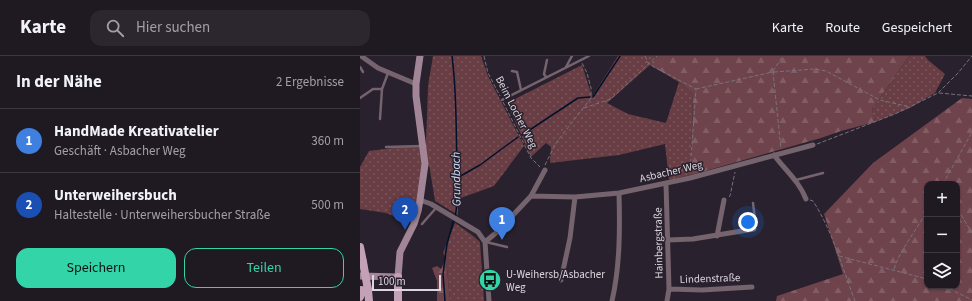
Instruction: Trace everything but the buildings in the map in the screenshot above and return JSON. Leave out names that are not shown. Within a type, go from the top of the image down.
[{"type":"main road","points":[[360,247],[363,262],[363,292],[369,301]]},
{"type":"main road","points":[[398,278],[398,301]]},
{"type":"street","points":[[361,56],[371,64],[388,73],[416,84]]},
{"type":"street","points":[[360,276],[398,278],[400,252],[414,224],[420,200],[424,164],[416,96],[420,56]]},
{"type":"street","name":"Asbacher Weg","points":[[531,196],[575,197],[619,193],[690,178],[812,144]]},
{"type":"street","points":[[774,155],[796,180],[806,199]]},
{"type":"street","points":[[485,242],[497,232],[531,196],[545,170]]},
{"type":"street","name":"Hainbergstraße","points":[[666,184],[669,289],[667,301]]},
{"type":"street","points":[[612,301],[615,289],[620,243],[619,193]]},
{"type":"street","points":[[561,280],[570,238],[575,197]]},
{"type":"street","points":[[420,200],[436,207],[478,232],[485,242],[489,301]]},
{"type":"street","points":[[718,236],[724,200]]},
{"type":"street","points":[[668,240],[718,236],[754,229]]},
{"type":"street","name":"Lindenstraße","points":[[669,289],[702,290],[752,287]]},
{"type":"lane","points":[[566,67],[572,56]]},
{"type":"lane","points":[[502,100],[589,56]]},
{"type":"lane","points":[[546,77],[544,74],[547,60]]},
{"type":"lane","points":[[360,67],[363,72]]},
{"type":"lane","points":[[512,71],[517,72],[521,90]]},
{"type":"lane","points":[[380,119],[382,89],[388,73]]},
{"type":"lane","points":[[360,98],[373,89],[382,89]]},
{"type":"lane","points":[[386,147],[423,146]]},
{"type":"lane","points":[[796,180],[823,173]]},
{"type":"lane","points":[[753,203],[755,220],[754,229]]},
{"type":"lane","points":[[422,224],[436,207]]},
{"type":"lane","points":[[485,242],[507,246]]},
{"type":"path","name":"Beim Locher Weg","points":[[484,56],[488,73],[531,158],[545,170]]},
{"type":"path","points":[[644,56],[648,63],[696,89],[773,72],[815,69],[826,71],[880,100],[910,107]]},
{"type":"path","points":[[584,108],[611,99],[657,56]]},
{"type":"path","points":[[781,153],[773,72],[783,56]]},
{"type":"path","points":[[812,144],[834,138],[910,107],[938,92],[948,84],[972,56]]},
{"type":"path","points":[[545,170],[545,163],[556,143],[591,98],[591,88],[587,73],[581,60]]},
{"type":"path","points":[[690,178],[696,89]]},
{"type":"path","points":[[938,92],[972,96]]},
{"type":"path","points":[[945,181],[972,132]]},
{"type":"path","points":[[724,200],[730,196],[736,165]]},
{"type":"path","points":[[806,199],[813,201],[832,234],[838,256],[855,301]]},
{"type":"path","points":[[960,213],[972,233]]},
{"type":"path","points":[[894,270],[898,256],[924,216]]},
{"type":"path","points":[[838,256],[924,278]]},
{"type":"path","points":[[950,289],[972,300]]},
{"type":"shaded area","points":[[433,56],[481,56],[488,76],[524,146],[494,186],[458,199],[458,215],[435,201],[429,164],[409,222],[386,213],[360,209],[360,167],[369,151],[426,144],[428,86]]},
{"type":"shaded area","points":[[618,56],[657,56],[650,65],[607,103],[628,114],[666,123],[679,82],[693,93],[691,175],[669,180],[665,144],[619,155],[550,163],[551,147],[546,143],[531,157],[507,103],[582,65],[592,97]]},
{"type":"shaded area","points":[[909,56],[925,56],[945,74],[935,93],[910,108],[875,122],[872,109]]},
{"type":"shaded area","points":[[455,223],[480,242],[484,301],[450,301],[446,258],[443,253]]},
{"type":"green space","points":[[657,56],[909,56],[872,109],[875,122],[691,175],[693,93],[679,82],[650,65]]},
{"type":"green space","points":[[962,98],[972,99],[972,301],[776,301],[777,296],[843,274],[824,214],[873,163]]},
{"type":"green space","points":[[446,258],[450,301],[437,301],[437,281],[432,268],[437,266],[441,269]]},
{"type":"waterway","name":"Grundbach","points":[[452,56],[455,84],[458,193],[455,216]]},
{"type":"waterway","points":[[593,97],[620,56]]},
{"type":"waterway","points":[[522,135],[578,98],[590,97]]},
{"type":"waterway","points":[[457,178],[480,165],[518,137]]},
{"type":"waterway","name":"Grundbach","points":[[445,301],[443,274],[447,244],[454,219]]},
{"type":"place","name":"Unterweihersbuch","points":[[405,230]]},
{"type":"place","name":"HandMade Kreativatelier","points":[[502,240]]},
{"type":"place","name":"U-Weihersb/Asbacher Weg","points":[[490,280]]}]
